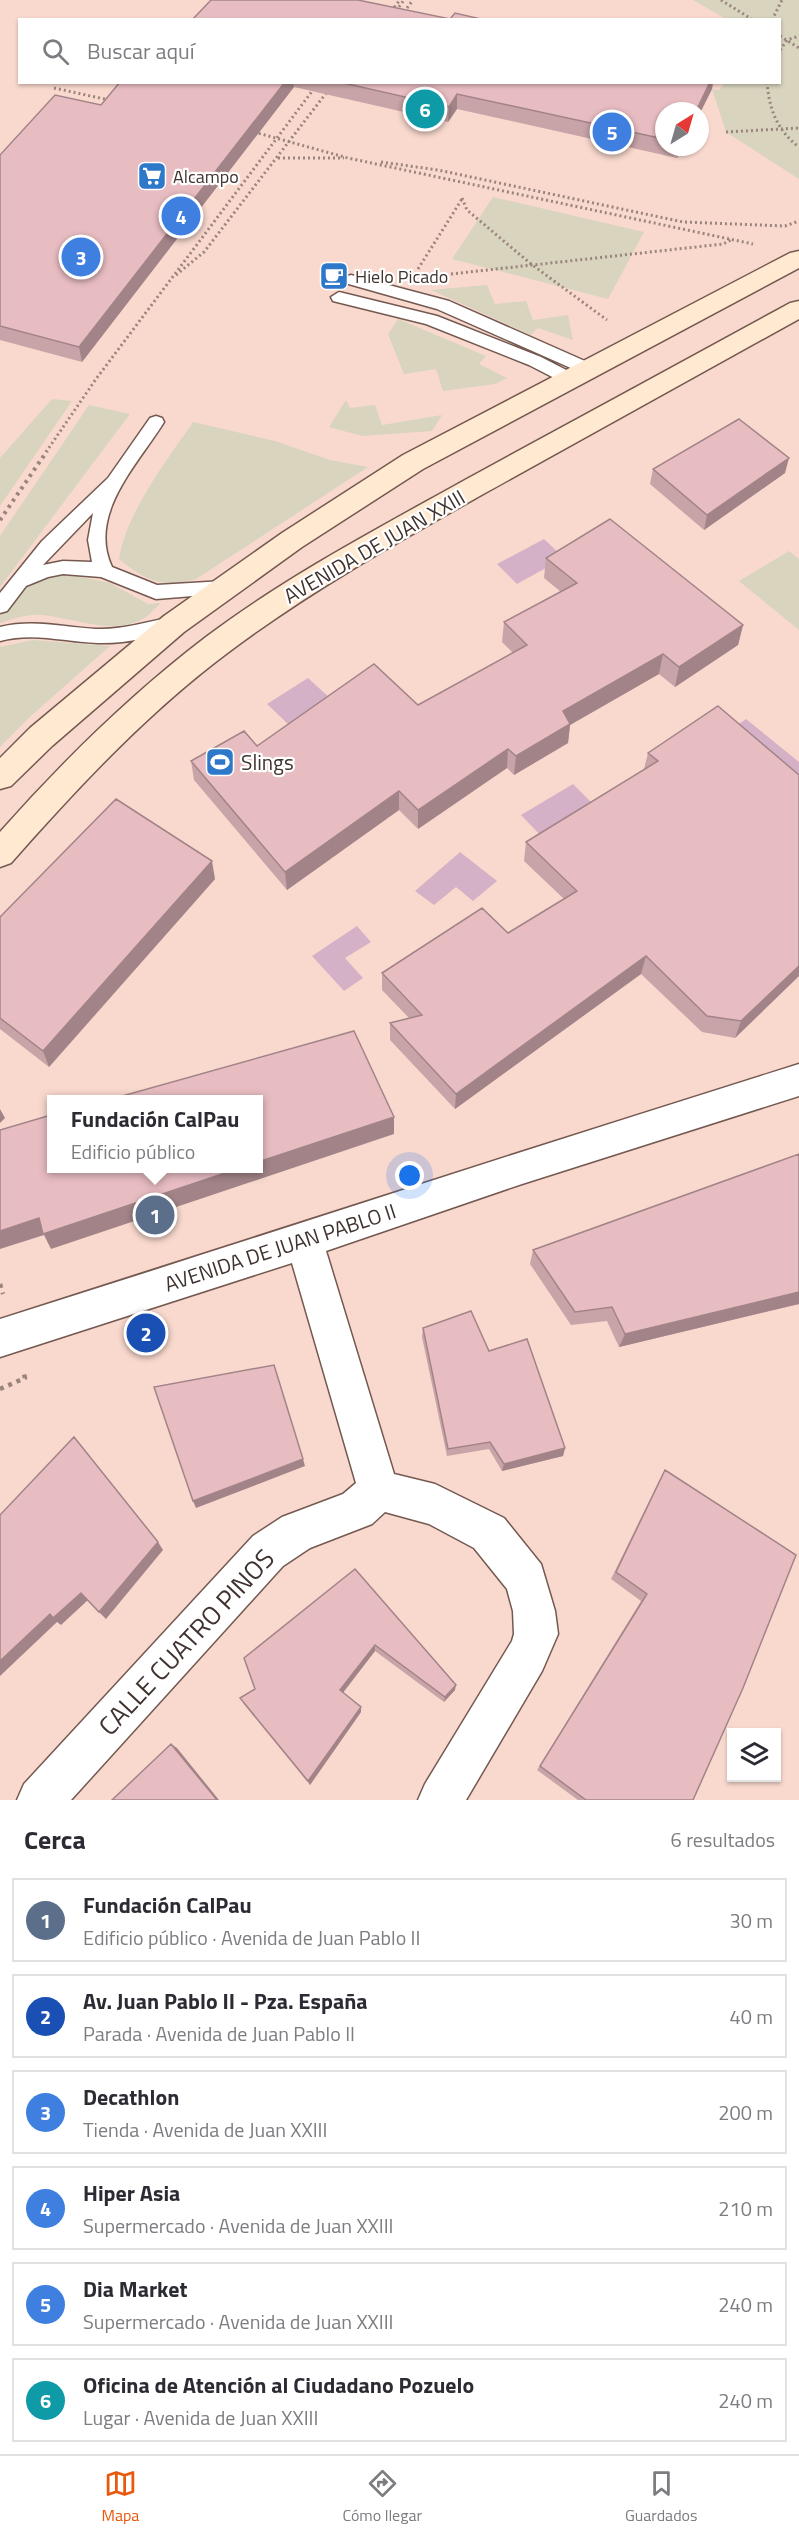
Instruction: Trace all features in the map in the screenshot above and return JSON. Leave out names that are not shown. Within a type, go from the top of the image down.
[{"type":"main road","name":"AVENIDA DE JUAN XXIII","points":[[0,777],[41,736],[174,624],[292,540],[413,462],[799,258]]},
{"type":"main road","name":"AVENIDA DE JUAN XXIII","points":[[0,854],[61,784],[153,698],[217,645],[252,620],[344,560],[799,309]]},
{"type":"street","name":"AVENIDA DE JUAN PABLO II","points":[[0,1338],[303,1241],[522,1167],[799,1080]]},
{"type":"street","points":[[303,1241],[379,1490],[435,1505],[489,1533],[526,1580],[534,1611],[536,1634],[527,1656],[441,1800]]},
{"type":"street","name":"CALLE CUATRO PINOS","points":[[40,1800],[268,1551],[297,1532],[357,1509],[379,1490]]},
{"type":"lane","points":[[351,280],[443,305],[579,374]]},
{"type":"lane","points":[[339,297],[431,320],[535,361],[579,374]]},
{"type":"lane","points":[[0,606],[48,546],[114,482],[156,422]]},
{"type":"lane","points":[[105,571],[97,552],[97,528],[114,482]]},
{"type":"lane","points":[[18,583],[39,572],[56,568],[88,566],[156,592],[224,588]]},
{"type":"lane","points":[[0,634],[36,628],[111,636],[174,624]]},
{"type":"path","points":[[387,18],[399,0]]},
{"type":"path","points":[[396,18],[404,0]]},
{"type":"path","points":[[397,18],[413,0]]},
{"type":"path","points":[[721,0],[750,18]]},
{"type":"path","points":[[772,18],[782,0]]},
{"type":"path","points":[[781,49],[787,40],[799,36]]},
{"type":"path","points":[[781,37],[799,48]]},
{"type":"path","points":[[0,520],[96,379],[318,84]]},
{"type":"path","points":[[766,84],[767,98],[780,128],[799,147]]},
{"type":"path","points":[[54,88],[114,101]]},
{"type":"path","points":[[170,279],[204,252],[328,91]]},
{"type":"path","points":[[726,132],[799,128]]},
{"type":"path","points":[[254,132],[348,158],[754,245]]},
{"type":"path","points":[[278,158],[348,158],[438,170],[683,222],[784,226],[799,221]]},
{"type":"path","points":[[417,270],[462,198],[467,210],[531,264],[639,343]]},
{"type":"path","points":[[448,274],[723,244],[731,240]]},
{"type":"shaded area","points":[[693,0],[799,0],[799,179],[726,132],[712,89],[719,90],[724,84],[781,84],[781,18],[724,18]]},
{"type":"shaded area","points":[[493,197],[644,232],[608,299],[452,259]]},
{"type":"shaded area","points":[[487,285],[495,304],[526,301],[533,320],[568,315],[573,340],[538,328],[531,335],[431,290]]},
{"type":"shaded area","points":[[398,319],[486,356],[479,364],[507,378],[495,384],[443,391],[436,369],[404,374],[388,334]]},
{"type":"shaded area","points":[[52,399],[72,401],[0,506],[0,458]]},
{"type":"shaded area","points":[[346,400],[350,408],[375,405],[382,425],[442,415],[432,431],[362,436],[329,427]]},
{"type":"shaded area","points":[[89,405],[130,414],[0,587],[0,536]]},
{"type":"shaded area","points":[[193,422],[275,441],[330,460],[368,467],[196,579],[174,583],[154,581],[119,559],[123,541],[149,488]]},
{"type":"shaded area","points":[[544,539],[564,558],[517,584],[497,564]]},
{"type":"shaded area","points":[[789,551],[799,559],[799,630],[739,581]]},
{"type":"shaded area","points":[[67,574],[110,583],[148,604],[161,603],[142,620],[127,625],[103,626],[36,615],[0,623],[0,616],[28,586],[44,578]]},
{"type":"shaded area","points":[[33,640],[110,646],[32,715],[0,747],[0,647]]},
{"type":"shaded area","points":[[308,678],[330,698],[289,725],[267,704]]},
{"type":"shaded area","points":[[746,719],[799,762],[799,786],[730,730]]},
{"type":"shaded area","points":[[573,784],[593,804],[540,835],[521,815]]},
{"type":"shaded area","points":[[460,852],[497,881],[473,901],[456,887],[434,905],[415,891]]},
{"type":"shaded area","points":[[357,926],[371,942],[345,958],[363,978],[344,991],[312,956]]},
{"type":"building","points":[[211,0],[358,0],[445,18],[194,18]]},
{"type":"building","points":[[455,13],[476,18],[451,18]]},
{"type":"building","points":[[118,84],[283,84],[79,347],[0,326],[0,155],[55,95],[101,105]]},
{"type":"building","points":[[348,84],[709,84],[700,102],[655,102],[655,137],[457,94],[449,107]]},
{"type":"building","points":[[739,419],[789,458],[707,515],[653,469]]},
{"type":"building","points":[[610,519],[743,625],[679,667],[663,654],[563,711],[570,724],[516,756],[508,749],[418,810],[399,791],[285,872],[191,761],[244,731],[257,746],[374,664],[418,705],[527,645],[504,622],[577,583],[546,558]]},
{"type":"building","points":[[718,706],[799,775],[799,966],[741,1021],[707,1016],[646,956],[456,1094],[390,1023],[422,1015],[382,973],[482,908],[508,933],[577,891],[526,842],[658,761],[648,753]]},
{"type":"building","points":[[116,799],[212,861],[43,1051],[0,1018],[0,917]]},
{"type":"building","points":[[354,1031],[394,1117],[263,1160],[263,1095],[126,1095]]},
{"type":"building","points":[[47,1116],[47,1173],[225,1173],[43,1234],[39,1218],[0,1231],[0,1130]]},
{"type":"building","points":[[799,1154],[799,1292],[625,1334],[612,1307],[575,1312],[533,1250]]},
{"type":"building","points":[[471,1311],[489,1351],[527,1339],[565,1448],[504,1464],[490,1442],[448,1449],[423,1328]]},
{"type":"building","points":[[274,1365],[303,1459],[193,1501],[154,1387]]},
{"type":"building","points":[[74,1437],[158,1542],[99,1612],[81,1593],[53,1618],[50,1614],[0,1661],[0,1515]]},
{"type":"building","points":[[665,1470],[796,1555],[743,1688],[693,1800],[586,1800],[540,1766],[647,1594],[616,1572]]},
{"type":"building","points":[[355,1569],[456,1685],[445,1697],[375,1645],[340,1690],[361,1707],[308,1781],[240,1698],[255,1689],[244,1658]]},
{"type":"building","points":[[171,1744],[217,1800],[112,1800]]},
{"type":"place","name":"Oficina de Atención al Ciudadano Pozuelo","points":[[425,109]]},
{"type":"place","name":"Dia Market","points":[[612,132]]},
{"type":"place","name":"Alcampo","points":[[152,176]]},
{"type":"place","name":"Hiper Asia","points":[[181,216]]},
{"type":"place","name":"Decathlon","points":[[81,257]]},
{"type":"place","name":"Hielo Picado","points":[[334,276]]},
{"type":"place","name":"Slings","points":[[220,762]]},
{"type":"place","name":"Fundación CalPau","points":[[155,1215]]},
{"type":"place","name":"Av. Juan Pablo II - Pza. España","points":[[146,1333]]}]
